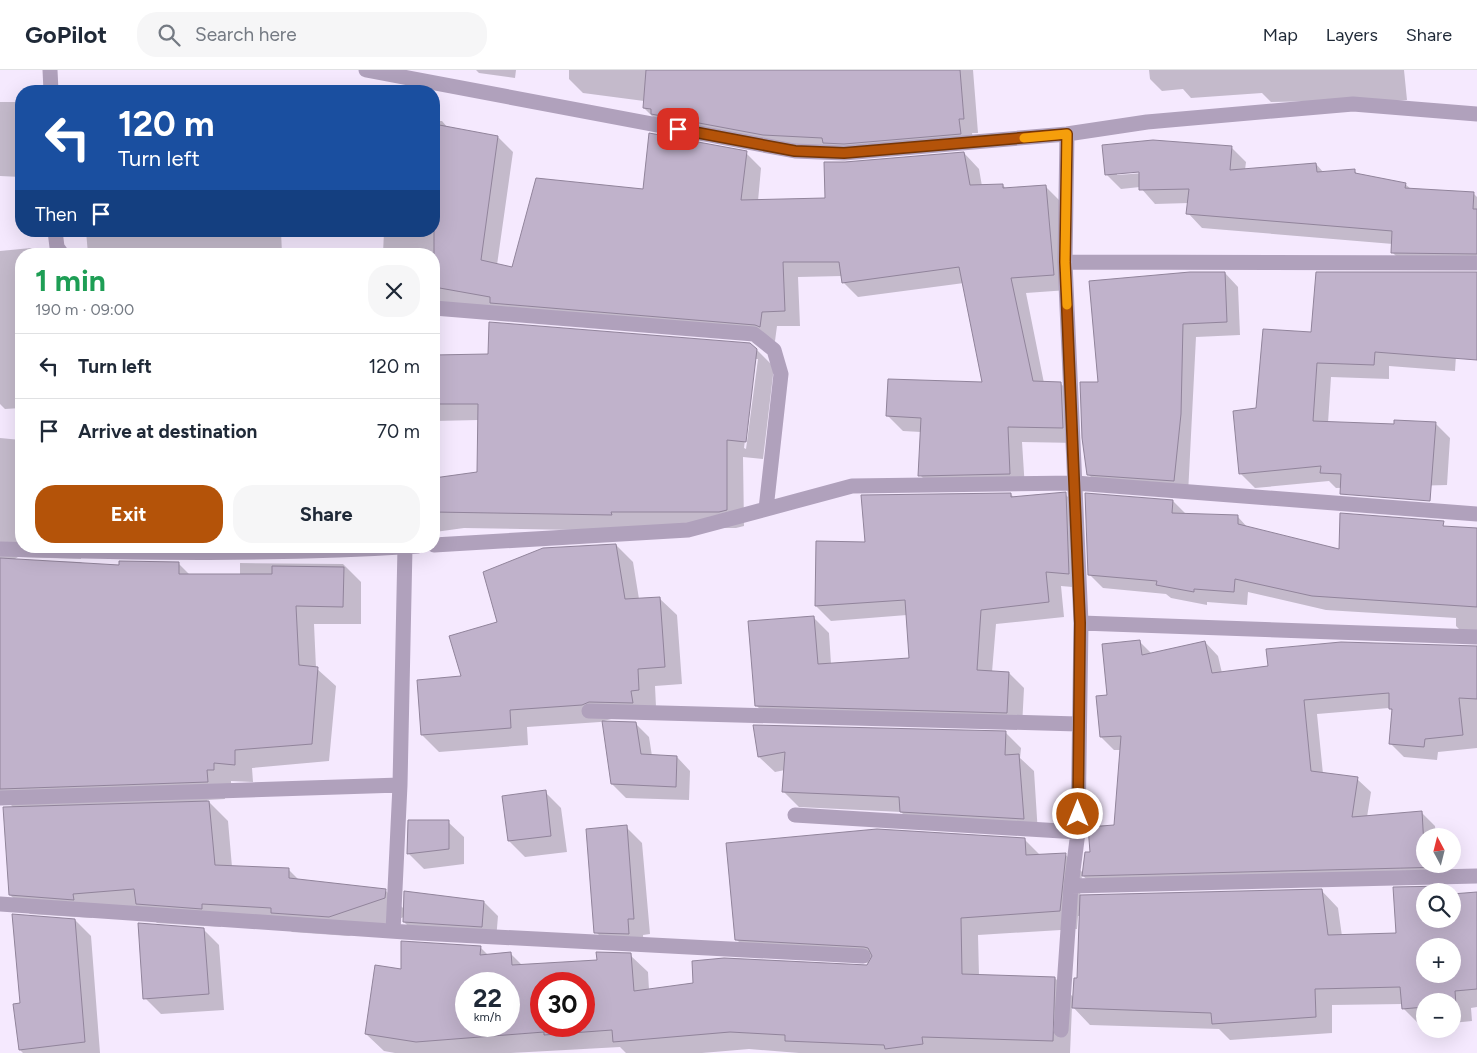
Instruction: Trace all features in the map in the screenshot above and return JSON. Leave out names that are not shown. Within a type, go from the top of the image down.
[{"type":"street","points":[[50,70],[51,85]]},
{"type":"street","points":[[366,70],[795,151],[844,153],[1067,134],[1147,122],[1352,104],[1477,114]]},
{"type":"street","points":[[1061,1030],[1071,886],[1078,832],[1080,623],[1065,262],[1067,134]]},
{"type":"street","points":[[1065,262],[1477,263]]},
{"type":"street","points":[[440,308],[754,334],[774,350],[781,374],[766,509]]},
{"type":"street","points":[[440,545],[688,530],[852,486],[1075,483],[1477,514]]},
{"type":"street","points":[[0,549],[15,549]]},
{"type":"street","points":[[393,931],[412,553]]},
{"type":"street","points":[[1080,623],[1477,637]]},
{"type":"street","points":[[589,711],[1078,724]]},
{"type":"street","points":[[0,798],[400,785]]},
{"type":"street","points":[[795,815],[1078,832]]},
{"type":"street","points":[[1071,886],[1477,876]]},
{"type":"street","points":[[0,904],[393,931],[863,956]]},
{"type":"building","points":[[646,70],[960,70],[964,119],[959,119],[961,134],[844,144],[823,143],[822,138],[763,135],[651,114],[651,109],[643,108]]},
{"type":"building","points":[[440,125],[498,136],[481,260],[512,267],[536,178],[643,189],[649,133],[747,151],[741,200],[825,198],[824,162],[964,152],[970,185],[1003,184],[1003,188],[1046,185],[1054,275],[1011,278],[1033,381],[1061,382],[1063,428],[1008,427],[1010,474],[918,476],[921,418],[886,416],[888,379],[982,382],[959,267],[842,283],[839,262],[783,262],[785,311],[762,312],[760,327],[755,325],[490,303],[490,297],[440,288],[440,248],[434,248],[434,237],[440,237]]},
{"type":"building","points":[[1153,140],[1232,146],[1230,170],[1316,163],[1317,172],[1355,169],[1355,173],[1406,183],[1405,188],[1474,192],[1473,209],[1477,209],[1477,254],[1391,253],[1392,231],[1186,214],[1189,189],[1139,190],[1139,172],[1105,175],[1102,145]]},
{"type":"building","points":[[1190,272],[1225,272],[1227,322],[1183,324],[1181,414],[1174,481],[1087,475],[1082,438],[1080,382],[1098,382],[1089,281]]},
{"type":"building","points":[[1316,272],[1477,272],[1477,360],[1375,352],[1374,365],[1317,363],[1313,421],[1394,424],[1394,420],[1436,422],[1430,501],[1340,494],[1341,474],[1320,473],[1321,466],[1239,474],[1233,411],[1256,408],[1263,329],[1311,332]]},
{"type":"building","points":[[489,322],[750,343],[757,349],[746,442],[727,440],[727,510],[719,512],[611,512],[612,515],[440,512],[440,477],[477,472],[478,404],[440,404],[440,355],[488,354]]},
{"type":"building","points":[[1066,492],[1069,574],[1046,572],[1049,602],[981,610],[977,670],[1009,672],[1007,713],[755,706],[748,621],[814,616],[818,664],[909,658],[905,600],[815,606],[816,541],[865,542],[861,495],[1011,493],[1011,497]]},
{"type":"building","points":[[1085,493],[1173,500],[1172,513],[1238,515],[1238,524],[1339,549],[1340,513],[1444,521],[1443,526],[1477,528],[1477,607],[1312,596],[1235,579],[1234,592],[1194,589],[1194,592],[1156,585],[1157,581],[1088,575]]},
{"type":"building","points":[[616,544],[625,599],[660,597],[665,667],[638,669],[639,690],[631,691],[633,703],[589,702],[582,705],[510,710],[511,728],[421,735],[417,680],[461,676],[449,636],[497,622],[483,572],[543,548]]},
{"type":"building","points":[[0,558],[119,565],[119,561],[179,562],[179,574],[272,574],[272,566],[344,567],[343,607],[296,606],[299,665],[318,667],[312,744],[235,750],[235,765],[214,763],[214,770],[207,770],[208,782],[0,789]]},
{"type":"building","points":[[1140,640],[1142,655],[1205,641],[1212,673],[1268,666],[1266,649],[1341,642],[1477,646],[1477,699],[1459,698],[1463,735],[1425,739],[1424,747],[1389,744],[1392,709],[1389,709],[1389,693],[1304,700],[1311,771],[1358,777],[1352,817],[1422,811],[1423,828],[1416,828],[1416,868],[1082,876],[1085,852],[1090,852],[1088,827],[1114,825],[1121,736],[1100,737],[1096,696],[1107,695],[1102,644]]},
{"type":"building","points":[[602,721],[636,722],[641,754],[677,756],[676,787],[611,784]]},
{"type":"building","points":[[753,725],[1006,731],[1005,755],[1019,754],[1024,819],[900,812],[899,797],[782,792],[785,752],[758,757]]},
{"type":"building","points":[[546,790],[551,836],[508,841],[502,796]]},
{"type":"building","points":[[209,801],[215,865],[289,868],[289,878],[386,889],[385,898],[329,917],[271,913],[271,908],[202,904],[202,909],[136,904],[134,889],[73,894],[74,900],[9,895],[3,807]]},
{"type":"building","points":[[408,820],[449,820],[449,849],[407,854]]},
{"type":"building","points":[[627,825],[634,919],[628,919],[629,934],[594,933],[586,829]]},
{"type":"building","points":[[877,829],[1025,838],[1026,855],[1066,853],[1060,911],[961,918],[962,974],[1055,977],[1053,1041],[922,1037],[923,1044],[885,1049],[884,1045],[785,1041],[785,1035],[730,1032],[613,1042],[612,1030],[595,1031],[595,972],[530,972],[530,1033],[520,1034],[520,972],[455,972],[455,1037],[480,1037],[416,1042],[365,1034],[375,965],[401,969],[401,941],[481,946],[480,955],[511,952],[512,965],[597,960],[596,952],[631,953],[634,991],[693,983],[692,961],[724,958],[867,965],[872,956],[868,948],[864,947],[735,940],[726,843]]},
{"type":"building","points":[[1393,887],[1416,887],[1416,928],[1461,928],[1461,893],[1477,892],[1477,989],[1455,991],[1455,993],[1416,993],[1416,1008],[1402,1009],[1400,987],[1315,989],[1316,1017],[1212,1024],[1211,1013],[1072,1008],[1074,978],[1077,978],[1080,895],[1322,889],[1328,935],[1396,933]]},
{"type":"building","points":[[404,891],[484,901],[482,927],[403,922]]},
{"type":"building","points":[[12,914],[75,919],[85,1042],[19,1050],[13,1004],[20,1003]]},
{"type":"building","points":[[138,923],[204,928],[209,994],[143,999]]},
{"type":"slow traffic","points":[[1024,138],[1067,134],[1065,262],[1067,305]]},
{"type":"route","points":[[678,129],[795,151],[844,153],[1067,134],[1065,262],[1075,465],[1080,623],[1078,814]]}]
